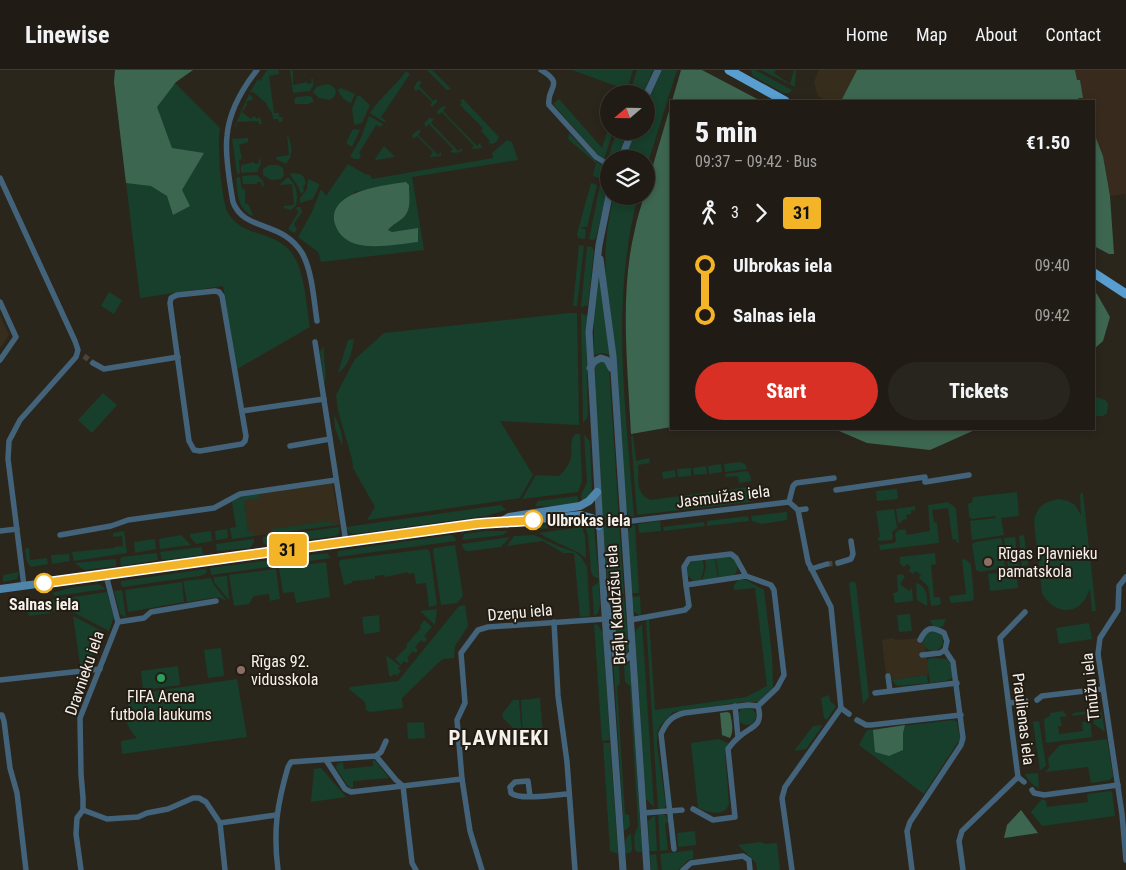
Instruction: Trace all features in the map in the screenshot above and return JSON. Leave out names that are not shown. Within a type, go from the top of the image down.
[{"type":"main road","points":[[729,70],[783,100]]},
{"type":"main road","points":[[1095,274],[1126,294]]},
{"type":"main road","points":[[0,589],[502,521],[509,518],[580,506],[589,501],[597,492]]},
{"type":"main road","points":[[502,521],[587,516],[599,526]]},
{"type":"street","points":[[257,70],[244,88],[236,105],[227,134],[232,202],[236,212],[246,220],[282,233],[300,249],[307,265],[317,321]]},
{"type":"street","points":[[541,70],[549,74],[555,84],[549,105],[600,159]]},
{"type":"street","points":[[651,85],[658,70]]},
{"type":"street","points":[[0,178],[68,324],[78,350],[84,356]]},
{"type":"street","name":"Brāļu Kaudzīšu iela","points":[[607,205],[599,248],[589,332],[599,526],[623,870]]},
{"type":"street","name":"Brāļu Kaudzīšu iela","points":[[599,248],[613,354],[647,870]]},
{"type":"street","points":[[215,290],[219,292],[222,296],[246,436],[242,444],[200,451],[194,450],[189,441],[178,357],[171,298],[215,290]]},
{"type":"street","points":[[0,302],[16,337],[1,358]]},
{"type":"street","points":[[316,342],[346,542]]},
{"type":"street","points":[[24,586],[8,459],[12,434],[20,420],[76,357],[78,350]]},
{"type":"street","points":[[93,363],[97,367],[104,369],[178,357]]},
{"type":"street","points":[[590,368],[595,360],[604,358],[610,363],[613,373]]},
{"type":"street","points":[[242,411],[324,399]]},
{"type":"street","points":[[290,446],[330,439]]},
{"type":"street","points":[[836,490],[925,477],[926,482],[969,475]]},
{"type":"street","points":[[790,502],[793,486],[796,483],[834,478]]},
{"type":"street","points":[[60,535],[111,526],[128,520],[214,508],[240,494],[336,480]]},
{"type":"street","name":"Jasmuižas iela","points":[[623,522],[790,502],[798,510]]},
{"type":"street","points":[[792,870],[782,798],[784,787],[840,708],[831,607],[811,569],[806,554],[798,510],[806,509]]},
{"type":"street","points":[[0,531],[17,529]]},
{"type":"street","points":[[838,563],[851,559],[853,554],[851,541]]},
{"type":"street","points":[[630,620],[685,610],[688,606],[684,567],[685,562],[693,558],[731,554],[736,558],[746,576]]},
{"type":"street","points":[[811,569],[828,564]]},
{"type":"street","name":"Dravnieku iela","points":[[81,870],[76,834],[77,818],[83,810],[84,798],[80,764],[80,718],[118,622],[106,575]]},
{"type":"street","points":[[686,585],[746,576],[771,585],[774,590],[784,675],[777,688],[758,706]]},
{"type":"street","name":"Tīnūžu iela","points":[[1126,577],[1119,586],[1118,610],[1100,638],[1098,654],[1118,785],[1126,860]]},
{"type":"street","points":[[118,622],[144,618],[151,612],[216,600]]},
{"type":"street","points":[[604,600],[610,613],[615,654],[621,660],[628,659],[632,654]]},
{"type":"street","name":"Praulienas iela","points":[[963,870],[959,841],[962,832],[1018,776],[1000,638],[1025,612]]},
{"type":"street","name":"Dzeņu iela","points":[[482,870],[470,831],[462,779],[457,720],[465,703],[461,653],[478,630],[488,627],[605,619]]},
{"type":"street","points":[[554,622],[558,696],[565,746],[575,870]]},
{"type":"street","points":[[912,870],[907,831],[910,822],[961,745],[963,738],[957,683],[953,662],[945,650],[946,641],[944,633],[930,628],[923,632],[920,640]]},
{"type":"street","points":[[922,656],[940,653],[945,650]]},
{"type":"street","points":[[0,680],[100,669]]},
{"type":"street","points":[[888,676],[890,691]]},
{"type":"street","points":[[875,693],[957,683]]},
{"type":"street","points":[[1037,700],[1042,696],[1102,689]]},
{"type":"street","points":[[1009,703],[1026,701]]},
{"type":"street","points":[[674,849],[660,734],[666,723],[676,714],[748,704],[758,706]]},
{"type":"street","points":[[735,706],[738,737]]},
{"type":"street","points":[[693,809],[713,820],[735,817],[728,749],[738,737],[758,723],[760,715],[758,706]]},
{"type":"street","points":[[840,708],[849,714]]},
{"type":"street","points":[[0,715],[2,715],[4,721],[10,768],[17,793],[26,870]]},
{"type":"street","points":[[857,720],[871,726],[960,715]]},
{"type":"street","points":[[278,870],[276,815],[288,767],[291,762],[376,756],[381,752],[386,741]]},
{"type":"street","points":[[376,756],[403,786],[412,863],[416,870]]},
{"type":"street","points":[[326,760],[346,789],[351,792],[462,779]]},
{"type":"street","points":[[1018,776],[1024,782]]},
{"type":"street","points":[[1032,790],[1034,793],[1044,795],[1118,785]]},
{"type":"street","points":[[530,796],[569,794]]},
{"type":"street","points":[[83,810],[107,819],[138,817],[147,813],[168,809],[193,798],[199,798],[206,802],[220,822],[225,870]]},
{"type":"street","points":[[643,813],[682,810]]},
{"type":"street","points":[[220,822],[276,815]]},
{"type":"street","points":[[683,870],[691,863],[743,856],[749,860],[750,870]]},
{"type":"shaded area","points":[[819,70],[857,70],[842,100],[825,100],[818,96],[814,82]]},
{"type":"shaded area","points":[[1075,70],[1126,70],[1126,203],[1125,194],[1110,196],[1103,156],[1095,136],[1095,100],[1079,100],[1082,98],[1080,80],[1077,80]]},
{"type":"shaded area","points":[[0,315],[9,335],[0,348]]},
{"type":"shaded area","points":[[332,482],[340,525],[254,536],[253,532],[248,533],[243,495]]},
{"type":"shaded area","points":[[894,638],[895,640],[924,638],[929,675],[892,680],[891,674],[886,675],[882,640]]},
{"type":"green space","points":[[115,70],[193,70],[176,82],[157,107],[172,148],[204,153],[182,190],[190,206],[173,215],[167,196],[151,186],[126,183],[114,82]]},
{"type":"green space","points":[[267,70],[278,70],[279,74],[269,76],[274,113],[279,113],[279,117],[283,117],[282,122],[279,122],[278,119],[273,119],[267,104],[253,92],[250,92],[258,79],[260,81]]},
{"type":"green space","points":[[290,70],[293,71],[293,85],[307,82],[307,84],[312,83],[311,79],[313,79],[313,86],[310,91],[293,93]]},
{"type":"green space","points":[[427,70],[432,70],[451,89],[447,90]]},
{"type":"green space","points":[[572,70],[633,70],[628,85],[613,85]]},
{"type":"green space","points":[[637,70],[653,70],[647,85],[632,85]]},
{"type":"green space","points":[[662,70],[677,70],[652,150],[628,150],[632,140],[655,140],[655,85]]},
{"type":"green space","points":[[681,70],[702,70],[759,100],[672,100]]},
{"type":"green space","points":[[751,70],[755,70],[792,90],[789,93],[783,93],[753,76]]},
{"type":"green space","points":[[761,70],[776,70],[774,73],[790,84],[794,70],[796,70],[795,87]]},
{"type":"green space","points":[[857,70],[1075,70],[1077,80],[1080,80],[1083,98],[1078,100],[842,100]]},
{"type":"green space","points":[[406,71],[410,74],[381,117],[386,121],[384,122],[370,113]]},
{"type":"green space","points":[[420,81],[422,82],[419,86],[433,101],[437,99],[433,106],[430,106],[432,102],[419,89],[415,91],[414,87]]},
{"type":"green space","points":[[176,84],[220,128],[219,158],[221,182],[227,211],[235,222],[243,228],[275,240],[285,246],[295,258],[302,277],[310,327],[237,369],[223,286],[140,298],[115,91]]},
{"type":"green space","points":[[326,84],[331,85],[336,90],[335,96],[330,100],[319,98],[313,92],[316,87]]},
{"type":"green space","points":[[341,88],[355,94],[351,103],[340,94],[338,90]]},
{"type":"green space","points":[[249,94],[253,98],[246,103],[247,105],[242,112],[251,119],[254,116],[257,119],[260,117],[262,124],[259,124],[258,121],[237,122],[236,127],[235,126]]},
{"type":"green space","points":[[357,96],[360,96],[370,105],[362,123],[355,125],[352,109]]},
{"type":"green space","points":[[296,97],[312,97],[315,106],[313,102],[309,104],[295,104],[294,100]]},
{"type":"green space","points":[[463,99],[499,137],[493,144],[488,143],[490,141],[481,131],[483,128],[460,105],[462,103],[460,100]]},
{"type":"green space","points":[[559,99],[602,148],[605,140],[610,140],[607,150],[600,150],[600,157],[553,104]]},
{"type":"green space","points":[[443,106],[446,107],[443,111],[477,146],[480,143],[482,148],[471,149],[474,146],[442,112],[438,115],[437,111]]},
{"type":"green space","points":[[670,107],[670,427],[631,434],[626,305],[630,254],[641,205],[655,205],[655,158]]},
{"type":"green space","points":[[369,116],[383,124],[381,127],[376,125],[359,153],[361,155],[359,159],[354,159],[350,156],[360,140]]},
{"type":"green space","points":[[429,118],[434,119],[431,123],[458,151],[462,148],[462,151],[450,152],[453,149],[429,124],[426,127],[424,124]]},
{"type":"green space","points":[[353,129],[360,130],[352,147],[346,143]]},
{"type":"green space","points":[[418,130],[421,131],[418,135],[438,155],[441,152],[441,156],[431,157],[433,152],[417,136],[413,139],[412,135]]},
{"type":"green space","points":[[569,133],[600,164],[599,178],[593,176],[596,163],[568,139]]},
{"type":"green space","points":[[287,134],[291,149],[289,161],[286,164],[276,159],[276,157],[289,155]]},
{"type":"green space","points":[[1095,136],[1103,156],[1110,196],[1114,254],[1109,254],[1095,247]]},
{"type":"green space","points":[[248,138],[248,142],[239,145],[242,159],[239,160],[240,173],[237,174],[232,139]]},
{"type":"green space","points":[[507,140],[512,142],[518,160],[412,177],[424,250],[321,262],[318,252],[298,237],[312,212],[321,189],[326,196],[348,164],[370,175],[372,179],[493,158],[492,153]],"holes":[[[406,182],[409,186],[407,214],[388,230],[392,232],[418,229],[418,241],[390,245],[365,245],[354,192]]]},
{"type":"green space","points":[[614,140],[624,140],[621,150],[611,150]]},
{"type":"green space","points":[[384,146],[395,157],[376,160],[375,159]]},
{"type":"green space","points":[[259,156],[261,163],[257,172],[241,173],[241,165],[254,162],[255,164],[259,163]]},
{"type":"green space","points":[[269,165],[278,165],[283,168],[284,175],[281,179],[271,180],[263,175],[263,169]]},
{"type":"green space","points":[[291,173],[300,174],[304,177],[306,184],[303,186],[304,191],[301,194],[290,175]]},
{"type":"green space","points":[[257,175],[263,181],[264,186],[262,187],[261,182],[257,182],[257,184],[243,184],[242,176]]},
{"type":"green space","points":[[240,177],[242,190],[245,189],[245,204],[248,204],[252,216],[243,209],[239,200],[236,179]]},
{"type":"green space","points":[[288,177],[295,186],[297,194],[296,205],[291,210],[283,206],[294,205],[292,184],[281,186],[280,184]]},
{"type":"green space","points":[[308,179],[319,184],[319,186],[313,199],[300,203],[300,198],[307,189]]},
{"type":"green space","points":[[406,182],[409,185],[407,214],[388,230],[392,232],[418,228],[418,242],[371,246],[356,244],[340,234],[335,224],[335,213],[339,204],[359,192]]},
{"type":"green space","points":[[591,183],[597,185],[587,227],[580,227],[586,230],[585,239],[578,238],[577,234]]},
{"type":"green space","points":[[600,185],[600,205],[604,205],[596,238],[593,240],[589,239]]},
{"type":"green space","points":[[612,205],[636,205],[629,236],[624,275],[622,315],[624,396],[634,517],[629,516],[626,509],[606,279],[605,258]]},
{"type":"green space","points":[[300,207],[302,212],[294,224],[297,230],[294,233],[288,229],[299,211],[296,209]]},
{"type":"green space","points":[[579,245],[584,246],[577,306],[573,306]]},
{"type":"green space","points":[[587,246],[592,247],[594,251],[588,305],[581,307]]},
{"type":"green space","points":[[598,266],[610,355],[602,353],[594,355],[594,314]]},
{"type":"green space","points":[[109,292],[122,300],[114,314],[101,306]]},
{"type":"green space","points":[[1095,293],[1110,317],[1103,341],[1095,348]]},
{"type":"green space","points":[[577,313],[579,425],[500,421],[533,475],[520,498],[367,520],[375,507],[353,468],[338,411],[336,395],[355,359],[384,333]]},
{"type":"green space","points":[[581,313],[588,316],[586,332],[588,413],[583,423]]},
{"type":"green space","points":[[354,339],[347,363],[338,373],[348,340]]},
{"type":"green space","points":[[324,346],[326,373],[325,382],[320,352]]},
{"type":"green space","points":[[603,361],[609,368],[624,594],[621,594],[611,578],[607,578],[599,471],[595,368],[599,362]]},
{"type":"green space","points":[[103,393],[117,405],[92,433],[78,420]]},
{"type":"green space","points":[[1095,398],[1105,400],[1108,404],[1107,413],[1103,416],[1095,416]]},
{"type":"green space","points":[[334,415],[341,430],[342,446],[335,428]]},
{"type":"green space","points":[[813,430],[975,430],[930,450],[867,443],[839,431]]},
{"type":"green space","points":[[575,434],[580,434],[582,481],[578,492],[522,499],[536,475],[559,476],[565,470],[570,460],[572,441]]},
{"type":"green space","points":[[584,434],[590,442],[592,492],[591,496],[582,502],[581,495],[587,482]]},
{"type":"green space","points":[[631,436],[633,436],[636,461],[649,458],[650,463],[638,465],[638,481],[642,494],[650,500],[749,487],[752,489],[753,499],[750,502],[637,515]]},
{"type":"green space","points":[[739,462],[745,464],[747,469],[725,472],[724,464]]},
{"type":"green space","points":[[721,464],[722,472],[709,474],[708,466]]},
{"type":"green space","points":[[706,466],[707,474],[694,475],[693,468]]},
{"type":"green space","points":[[691,468],[691,476],[678,477],[677,469]]},
{"type":"green space","points":[[675,470],[676,477],[663,479],[662,472]]},
{"type":"green space","points":[[747,471],[750,474],[751,481],[739,483],[738,476],[725,477],[725,474]]},
{"type":"green space","points":[[897,489],[898,499],[877,501],[876,491]]},
{"type":"green space","points":[[1017,492],[1019,516],[1001,518],[1004,535],[972,540],[970,521],[996,518],[995,516],[972,519],[969,517],[968,504],[972,502],[973,497]]},
{"type":"green space","points":[[259,493],[259,498],[244,501],[248,532],[253,532],[254,536],[232,539],[230,528],[236,527],[232,502],[243,496]]},
{"type":"green space","points":[[1083,493],[1096,611],[1092,611],[1090,589],[1082,603],[1071,609],[1060,609],[1049,603],[1045,598],[1042,593],[1034,522],[1039,508],[1045,503],[1058,499],[1075,505],[1081,515],[1080,494]]},
{"type":"green space","points":[[577,496],[579,503],[554,507],[535,506],[538,501]]},
{"type":"green space","points":[[949,502],[956,509],[959,542],[957,543],[956,539],[953,540],[952,537],[948,508],[932,510],[934,522],[937,523],[939,543],[880,550],[879,545],[896,541],[895,534],[899,530],[905,529],[907,535],[930,531],[928,505]]},
{"type":"green space","points":[[501,505],[506,510],[486,516],[353,534],[346,527]]},
{"type":"green space","points":[[915,506],[915,510],[911,511],[911,514],[906,515],[907,519],[898,523],[896,509]]},
{"type":"green space","points":[[894,509],[897,528],[892,532],[893,538],[891,540],[878,541],[878,537],[880,537],[876,511]]},
{"type":"green space","points":[[787,512],[787,520],[762,524],[752,521],[751,516]]},
{"type":"green space","points":[[748,516],[749,521],[707,526],[707,521]]},
{"type":"green space","points":[[580,519],[581,524],[541,529],[539,527],[554,521]]},
{"type":"green space","points":[[583,519],[590,522],[594,528],[599,579],[593,576],[591,571],[588,535]]},
{"type":"green space","points":[[330,521],[332,524],[339,524],[273,534],[272,529]]},
{"type":"green space","points":[[660,521],[661,531],[639,533],[638,524]]},
{"type":"green space","points":[[704,522],[705,526],[664,531],[663,527]]},
{"type":"green space","points":[[635,525],[639,593],[631,593],[628,532],[631,526]]},
{"type":"green space","points":[[340,527],[339,534],[335,536],[267,545],[263,543],[263,537]]},
{"type":"green space","points":[[582,527],[585,536],[586,558],[539,533]]},
{"type":"green space","points":[[227,529],[228,538],[216,540],[215,531]]},
{"type":"green space","points":[[124,531],[127,553],[74,561],[72,552],[123,546],[122,536],[113,537],[113,533]]},
{"type":"green space","points":[[211,531],[212,541],[196,544],[190,537],[190,534]]},
{"type":"green space","points":[[508,531],[503,535],[462,540],[464,534]]},
{"type":"green space","points":[[181,535],[191,545],[160,549],[159,539]]},
{"type":"green space","points":[[452,535],[456,541],[337,557],[338,551]]},
{"type":"green space","points":[[534,535],[575,552],[581,557],[587,567],[590,616],[580,617],[574,553],[563,553],[543,541],[507,546],[514,536]]},
{"type":"green space","points":[[1024,535],[1028,565],[1022,566],[1019,536]]},
{"type":"green space","points":[[510,537],[501,547],[466,551],[462,544]]},
{"type":"green space","points":[[1015,537],[1019,566],[1008,567],[1004,538]]},
{"type":"green space","points":[[1000,538],[1002,540],[1005,568],[979,572],[976,570],[972,544]]},
{"type":"green space","points":[[155,539],[156,549],[135,553],[134,542]]},
{"type":"green space","points":[[254,539],[250,548],[217,551],[216,544]]},
{"type":"green space","points":[[455,545],[463,596],[457,603],[441,605],[433,551],[434,548]]},
{"type":"green space","points":[[202,547],[203,555],[162,560],[160,552]]},
{"type":"green space","points":[[29,548],[30,560],[47,558],[48,564],[31,567],[27,562],[25,549]]},
{"type":"green space","points":[[427,549],[430,552],[437,605],[429,607],[426,583],[416,584],[414,573],[408,574],[408,572],[385,577],[384,575],[375,576],[375,579],[352,581],[352,583],[344,585],[340,560]]},
{"type":"green space","points":[[157,553],[158,560],[121,566],[120,559],[122,557]]},
{"type":"green space","points":[[327,553],[331,558],[211,575],[210,568]]},
{"type":"green space","points":[[935,553],[936,564],[931,565],[934,597],[940,597],[941,603],[931,606],[928,586],[919,578],[921,575],[916,571],[913,574],[909,571],[911,567],[907,564],[904,567],[900,564],[900,557]]},
{"type":"green space","points":[[69,554],[70,561],[52,564],[51,555]]},
{"type":"green space","points":[[729,557],[736,564],[737,571],[732,576],[719,578],[716,558]]},
{"type":"green space","points":[[116,559],[116,566],[84,570],[75,563]]},
{"type":"green space","points":[[715,559],[718,578],[702,580],[706,568],[705,560]]},
{"type":"green space","points":[[965,559],[971,564],[974,599],[972,601],[951,603],[949,598],[951,596],[966,594],[962,560]]},
{"type":"green space","points":[[703,560],[704,568],[701,580],[693,581],[688,576],[686,568],[692,562]]},
{"type":"green space","points":[[326,562],[330,597],[296,603],[294,592],[283,593],[279,568]]},
{"type":"green space","points":[[206,569],[207,573],[200,576],[123,587],[121,585],[121,581]]},
{"type":"green space","points":[[276,569],[280,599],[270,601],[269,594],[254,596],[249,604],[234,606],[229,575]]},
{"type":"green space","points":[[1016,571],[1018,588],[990,591],[988,574]]},
{"type":"green space","points":[[19,572],[17,579],[3,582],[3,575]]},
{"type":"green space","points":[[902,574],[905,577],[900,584],[909,591],[912,588],[913,601],[895,603],[893,593],[898,592],[897,575]]},
{"type":"green space","points":[[227,576],[229,600],[214,582],[214,577]]},
{"type":"green space","points":[[211,578],[213,584],[227,601],[218,597],[187,602],[183,581]]},
{"type":"green space","points":[[738,580],[746,580],[764,590],[772,655],[773,687],[759,702],[743,702],[673,712],[661,725],[657,733],[666,805],[664,809],[658,809],[646,620],[649,620],[655,710],[746,697],[767,686],[755,588],[734,590],[734,585]]},
{"type":"green space","points":[[854,581],[856,584],[869,697],[863,704],[849,583]]},
{"type":"green space","points":[[182,582],[184,602],[128,612],[125,590]]},
{"type":"green space","points":[[599,582],[600,605],[598,613],[594,616],[592,587]]},
{"type":"green space","points":[[607,582],[609,582],[619,598],[624,597],[629,648],[624,656],[618,655]]},
{"type":"green space","points":[[916,583],[922,586],[926,592],[927,606],[917,600]]},
{"type":"green space","points":[[99,584],[106,589],[55,596],[52,593],[69,588]]},
{"type":"green space","points":[[122,590],[126,618],[120,614],[114,591]]},
{"type":"green space","points":[[107,592],[114,617],[109,631],[73,612],[71,599],[73,597]]},
{"type":"green space","points":[[640,596],[641,616],[634,612],[632,597]]},
{"type":"green space","points":[[67,597],[70,610],[53,612],[52,600]]},
{"type":"green space","points":[[465,605],[468,626],[455,646],[454,658],[443,659],[402,698],[403,708],[370,712],[366,710],[365,702],[349,689],[350,687],[398,681],[459,606]]},
{"type":"green space","points":[[49,609],[50,613],[29,616],[28,612]]},
{"type":"green space","points":[[437,609],[435,625],[421,612],[421,611]]},
{"type":"green space","points":[[910,614],[912,631],[899,632],[897,615]]},
{"type":"green space","points":[[379,615],[380,632],[364,634],[362,617]]},
{"type":"green space","points":[[73,616],[102,631],[89,665],[80,665]]},
{"type":"green space","points":[[946,619],[943,626],[938,628],[933,626],[930,620]]},
{"type":"green space","points":[[424,620],[432,627],[424,636],[427,639],[424,642],[421,640],[415,647],[418,650],[415,653],[413,651],[407,658],[409,660],[407,663],[404,661],[401,665],[395,659],[407,647],[406,645],[421,628],[420,626]]},
{"type":"green space","points":[[1089,623],[1092,639],[1059,644],[1056,628]]},
{"type":"green space","points":[[594,624],[598,625],[603,633],[610,740],[602,741]]},
{"type":"green space","points":[[642,624],[654,807],[646,799],[635,634]]},
{"type":"green space","points":[[933,631],[940,634],[943,641],[940,648],[933,651],[926,648],[923,641],[926,634]]},
{"type":"green space","points":[[221,648],[224,676],[208,678],[204,650]]},
{"type":"green space","points":[[386,655],[400,666],[398,669],[401,671],[397,676],[394,674],[391,677],[389,675]]},
{"type":"green space","points":[[613,658],[619,665],[620,684],[617,686],[625,814],[629,815],[630,825],[626,830],[624,830]]},
{"type":"green space","points":[[930,658],[947,659],[953,670],[952,678],[930,683],[927,661]]},
{"type":"green space","points":[[630,663],[642,852],[635,850],[634,836],[638,826],[630,686],[625,682],[624,665]]},
{"type":"green space","name":"FIFA Arena futbola laukums","points":[[178,666],[180,685],[143,690],[141,671]]},
{"type":"green space","points":[[927,675],[928,683],[897,686],[892,680]]},
{"type":"green space","points":[[237,679],[247,737],[122,754],[121,741],[137,738],[128,726],[126,714],[130,703],[141,693]]},
{"type":"green space","points":[[829,695],[830,701],[836,706],[827,720],[824,718],[821,698]]},
{"type":"green space","points":[[540,698],[543,736],[523,738],[521,700]]},
{"type":"green space","points":[[513,700],[519,700],[522,737],[503,718],[502,714]]},
{"type":"green space","points":[[747,707],[753,710],[756,716],[753,722],[747,725],[741,722],[738,716],[741,710]]},
{"type":"green space","points":[[1101,709],[1105,732],[1094,724],[1092,711]]},
{"type":"green space","points":[[1063,711],[1067,716],[1060,717],[1062,726],[1058,726],[1059,734],[1083,731],[1082,722],[1086,722],[1085,714],[1072,716],[1073,713],[1089,711],[1092,737],[1046,743],[1044,719],[1050,716],[1050,713]]},
{"type":"green space","points":[[720,713],[730,713],[732,723],[730,738],[722,735]]},
{"type":"green space","points":[[953,720],[957,722],[960,739],[924,794],[859,745],[867,730]]},
{"type":"green space","points":[[1039,721],[1046,766],[1040,770],[1033,722]]},
{"type":"green space","points":[[424,722],[425,738],[408,739],[407,723]]},
{"type":"green space","points":[[823,725],[806,749],[794,751],[813,726]]},
{"type":"green space","points":[[905,725],[903,750],[889,756],[875,752],[873,730]]},
{"type":"green space","points":[[719,739],[730,744],[725,750],[729,804],[723,811],[715,813],[698,808],[691,743]]},
{"type":"green space","points":[[1107,739],[1113,776],[1110,780],[1091,783],[1088,767],[1045,772],[1049,768],[1048,758],[1060,745]]},
{"type":"green space","points":[[603,743],[610,743],[618,854],[610,851]]},
{"type":"green space","points":[[373,758],[389,778],[353,781],[352,789],[347,785],[336,768],[337,764],[343,762],[344,769],[373,766]]},
{"type":"green space","points":[[321,768],[346,797],[311,802],[314,769]]},
{"type":"green space","points":[[1038,773],[1039,788],[1025,774]]},
{"type":"green space","points":[[1112,791],[1115,816],[1042,826],[1031,812],[1042,799],[1046,801],[1047,807],[1088,802],[1087,794]]},
{"type":"green space","points":[[1021,810],[1038,833],[1004,838],[1007,825]]},
{"type":"green space","points":[[658,814],[665,815],[669,822],[665,823],[668,850],[660,851]]},
{"type":"green space","points":[[655,815],[657,851],[649,851],[648,821]]},
{"type":"green space","points":[[695,831],[696,845],[678,847],[677,833]]},
{"type":"green space","points":[[631,834],[632,850],[630,853],[625,853],[626,840]]},
{"type":"green space","points":[[760,842],[765,844],[777,843],[780,870],[757,870],[756,863],[738,845]]},
{"type":"green space","points":[[693,850],[693,859],[688,860],[678,870],[662,870],[660,854]]},
{"type":"green space","points":[[656,854],[658,870],[651,870],[650,855]]},
{"type":"tunnel","points":[[84,356],[93,363]]},
{"type":"tunnel","points":[[827,564],[838,563]]},
{"type":"bus line","name":"31","points":[[44,583],[476,524],[533,520]]},
{"type":"place","name":"Ulbrokas iela","points":[[533,520]]},
{"type":"place","name":"Rīgas Pļavnieku pamatskola","points":[[988,562]]},
{"type":"place","name":"Salnas iela","points":[[44,583]]},
{"type":"place","name":"Rīgas 92. vidusskola","points":[[241,670]]},
{"type":"place","name":"FIFA Arena futbola laukums","points":[[161,678]]},
{"type":"district","name":"PĻAVNIEKI","points":[[499,738]]}]
